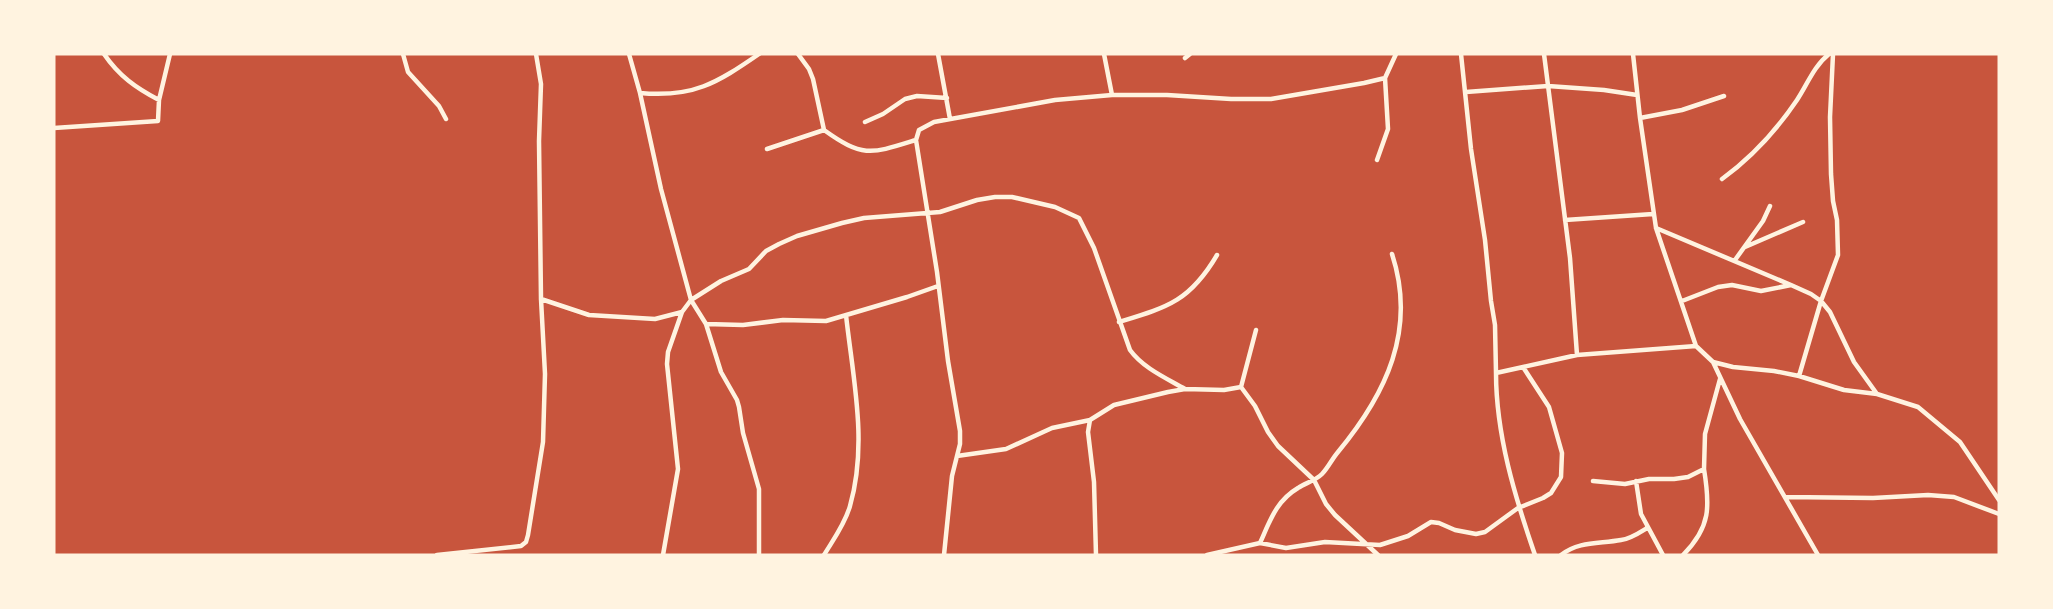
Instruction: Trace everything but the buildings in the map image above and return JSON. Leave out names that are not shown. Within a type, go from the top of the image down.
[{"type":"street","points":[[104,54],[138,89],[159,100]]},
{"type":"street","points":[[54,128],[158,122],[159,100],[170,54]]},
{"type":"street","points":[[403,54],[408,72],[439,106],[446,119]]},
{"type":"street","points":[[437,555],[521,546],[526,542],[543,442],[545,374],[538,141],[541,84],[536,54]]},
{"type":"street","points":[[629,54],[661,189],[691,300],[706,324],[721,372],[737,400],[743,433],[757,481],[759,555]]},
{"type":"street","points":[[640,93],[676,93],[709,86],[759,54]]},
{"type":"street","points":[[798,54],[813,79],[824,130],[845,146],[857,151],[869,152],[916,140]]},
{"type":"street","points":[[938,54],[950,119]]},
{"type":"street","points":[[1104,54],[1112,95]]},
{"type":"street","points":[[1185,58],[1190,54]]},
{"type":"street","points":[[1377,160],[1388,129],[1385,78],[1396,54]]},
{"type":"street","points":[[1461,54],[1471,149],[1495,326],[1496,396],[1500,425],[1518,508],[1534,555]]},
{"type":"street","points":[[1544,54],[1571,268],[1577,355]]},
{"type":"street","points":[[1633,54],[1656,228],[1696,346],[1713,362],[1740,419],[1818,555]]},
{"type":"street","points":[[1722,179],[1756,151],[1792,106],[1818,64],[1831,54]]},
{"type":"street","points":[[1799,376],[1821,301],[1838,255],[1837,220],[1831,174],[1831,54]]},
{"type":"street","points":[[944,555],[951,484],[960,431],[926,214],[916,140],[919,130],[924,126],[950,119],[1055,100],[1112,95],[1271,99],[1385,78]]},
{"type":"street","points":[[1466,92],[1548,86],[1637,95]]},
{"type":"street","points":[[865,122],[883,114],[905,99],[917,96],[947,98]]},
{"type":"street","points":[[1640,118],[1682,110],[1725,96]]},
{"type":"street","points":[[767,149],[824,130]]},
{"type":"street","points":[[663,555],[678,469],[667,364],[668,352],[682,312],[691,300],[721,281],[749,269],[766,251],[797,236],[864,219],[940,212],[977,200],[995,197],[1027,200],[1076,215],[1094,248],[1119,321],[1135,356],[1152,370],[1185,389]]},
{"type":"street","points":[[1735,260],[1763,221],[1770,206]]},
{"type":"street","points":[[1565,220],[1653,214]]},
{"type":"street","points":[[1744,248],[1803,222]]},
{"type":"street","points":[[1656,228],[1735,260],[1821,301],[1830,312],[1854,362],[1877,394]]},
{"type":"street","points":[[1260,543],[1278,504],[1299,487],[1320,476],[1349,440],[1375,402],[1397,346],[1401,322],[1397,272],[1392,254]]},
{"type":"street","points":[[1119,321],[1161,309],[1185,296],[1197,285],[1217,255]]},
{"type":"street","points":[[1682,301],[1718,287],[1732,285],[1761,291],[1791,285]]},
{"type":"street","points":[[706,324],[743,325],[783,320],[826,321],[938,286]]},
{"type":"street","points":[[541,299],[590,315],[655,319],[682,312]]},
{"type":"street","points":[[824,555],[849,508],[858,463],[859,418],[846,315]]},
{"type":"street","points":[[1241,387],[1256,330]]},
{"type":"street","points":[[1496,373],[1577,355],[1696,346]]},
{"type":"street","points":[[1713,362],[1799,376],[1844,390],[1877,394],[1918,407],[1966,450],[1999,500]]},
{"type":"street","points":[[1208,555],[1260,543],[1286,548],[1325,542],[1366,543],[1380,546],[1408,536],[1431,522],[1476,534],[1485,532],[1518,508],[1551,493],[1561,477],[1559,440],[1552,414],[1523,367]]},
{"type":"street","points":[[1683,555],[1694,543],[1707,517],[1708,496],[1704,469],[1705,435],[1720,379]]},
{"type":"street","points":[[957,456],[1006,449],[1046,430],[1090,420],[1114,405],[1185,389],[1224,390],[1241,387]]},
{"type":"street","points":[[1241,387],[1278,446],[1314,480],[1326,504],[1335,515],[1377,555]]},
{"type":"street","points":[[1090,420],[1088,432],[1094,482],[1096,555]]},
{"type":"street","points":[[1593,482],[1624,484],[1688,477],[1704,469]]},
{"type":"street","points":[[1636,481],[1641,514],[1663,555]]},
{"type":"street","points":[[1786,497],[1873,498],[1928,495],[1954,497],[1999,514]]},
{"type":"street","points":[[1561,555],[1576,546],[1622,540],[1647,528]]}]
